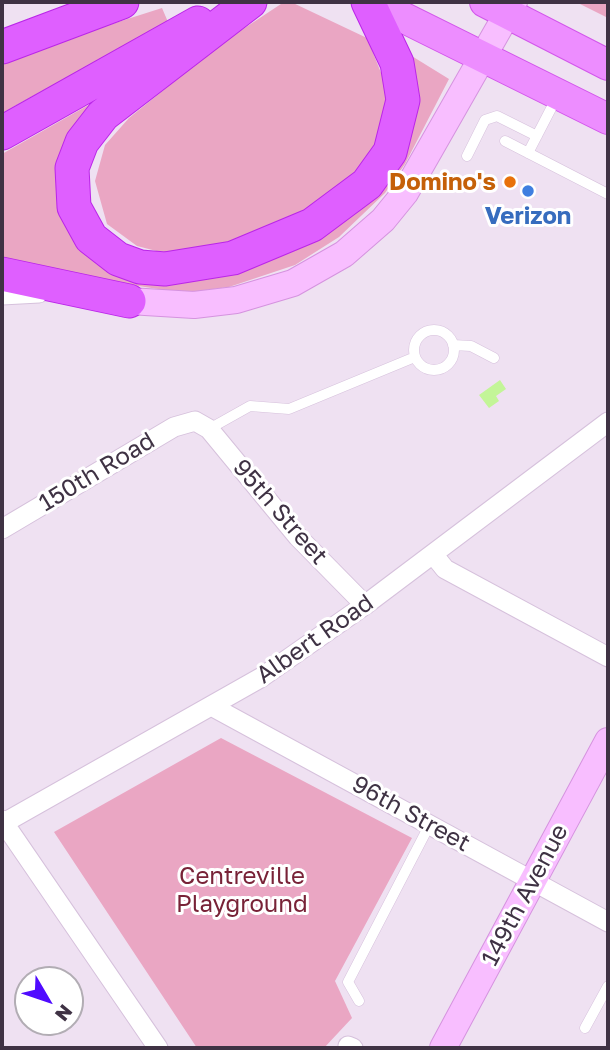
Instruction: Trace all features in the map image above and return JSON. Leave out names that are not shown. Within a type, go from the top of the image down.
[{"type":"highway","points":[[2,47],[122,2]]},
{"type":"highway","points":[[2,133],[235,2]]},
{"type":"highway","points":[[250,2],[103,115],[82,142],[72,169],[74,207],[91,238],[118,259],[140,267],[165,269],[233,258],[312,225],[367,184],[390,152],[402,100],[397,63],[370,2]]},
{"type":"highway","points":[[2,274],[129,301]]},
{"type":"main road","points":[[370,2],[608,119]]},
{"type":"main road","points":[[502,6],[608,65]]},
{"type":"street","points":[[2,295],[35,292],[194,305],[246,298],[311,275],[344,254],[383,220],[405,193],[481,56],[502,6]]},
{"type":"street","name":"Albert Road","points":[[2,822],[262,677],[365,605],[608,422]]},
{"type":"street","name":"150th Road","points":[[2,529],[174,426],[202,425]]},
{"type":"street","name":"95th Street","points":[[202,425],[298,537],[365,605]]},
{"type":"street","points":[[433,554],[445,569],[608,657]]},
{"type":"street","name":"96th Street","points":[[213,706],[608,922]]},
{"type":"street","name":"149th Avenue","points":[[443,1048],[608,741]]},
{"type":"street","points":[[2,822],[159,1048]]},
{"type":"lane","points":[[528,153],[558,94]]},
{"type":"lane","points":[[467,156],[485,120],[497,116],[537,136]]},
{"type":"lane","points":[[505,141],[608,194]]},
{"type":"lane","points":[[428,330],[444,332],[453,345],[450,362],[444,367],[427,369],[415,357],[415,341],[428,330]]},
{"type":"lane","points":[[453,345],[471,346],[494,358]]},
{"type":"lane","points":[[202,425],[250,406],[289,410],[415,357]]},
{"type":"lane","points":[[359,1001],[348,982],[430,824]]},
{"type":"lane","points":[[585,1028],[608,986]]},
{"type":"green space","points":[[284,2],[291,2],[367,38],[388,90],[379,147],[354,185],[279,231],[172,255],[137,246],[107,224],[95,181],[105,145],[129,118],[222,43]]},
{"type":"green space","points":[[576,2],[608,2],[608,18]]},
{"type":"green space","points":[[162,8],[168,22],[2,113],[2,59]]},
{"type":"green space","points":[[402,50],[449,79],[405,164],[385,193],[339,237],[295,265],[229,287],[184,293],[2,265],[2,154],[92,103],[96,111],[60,193],[157,282],[379,187]]},
{"type":"green space","name":"Centreville Playground","points":[[221,738],[412,838],[335,981],[352,1018],[324,1048],[197,1048],[54,832]]},
{"type":"shaded area","points":[[500,380],[506,389],[496,396],[499,401],[489,408],[479,395]]},
{"type":"place","name":"Domino's","points":[[510,182]]},
{"type":"place","name":"Verizon","points":[[528,191]]}]
